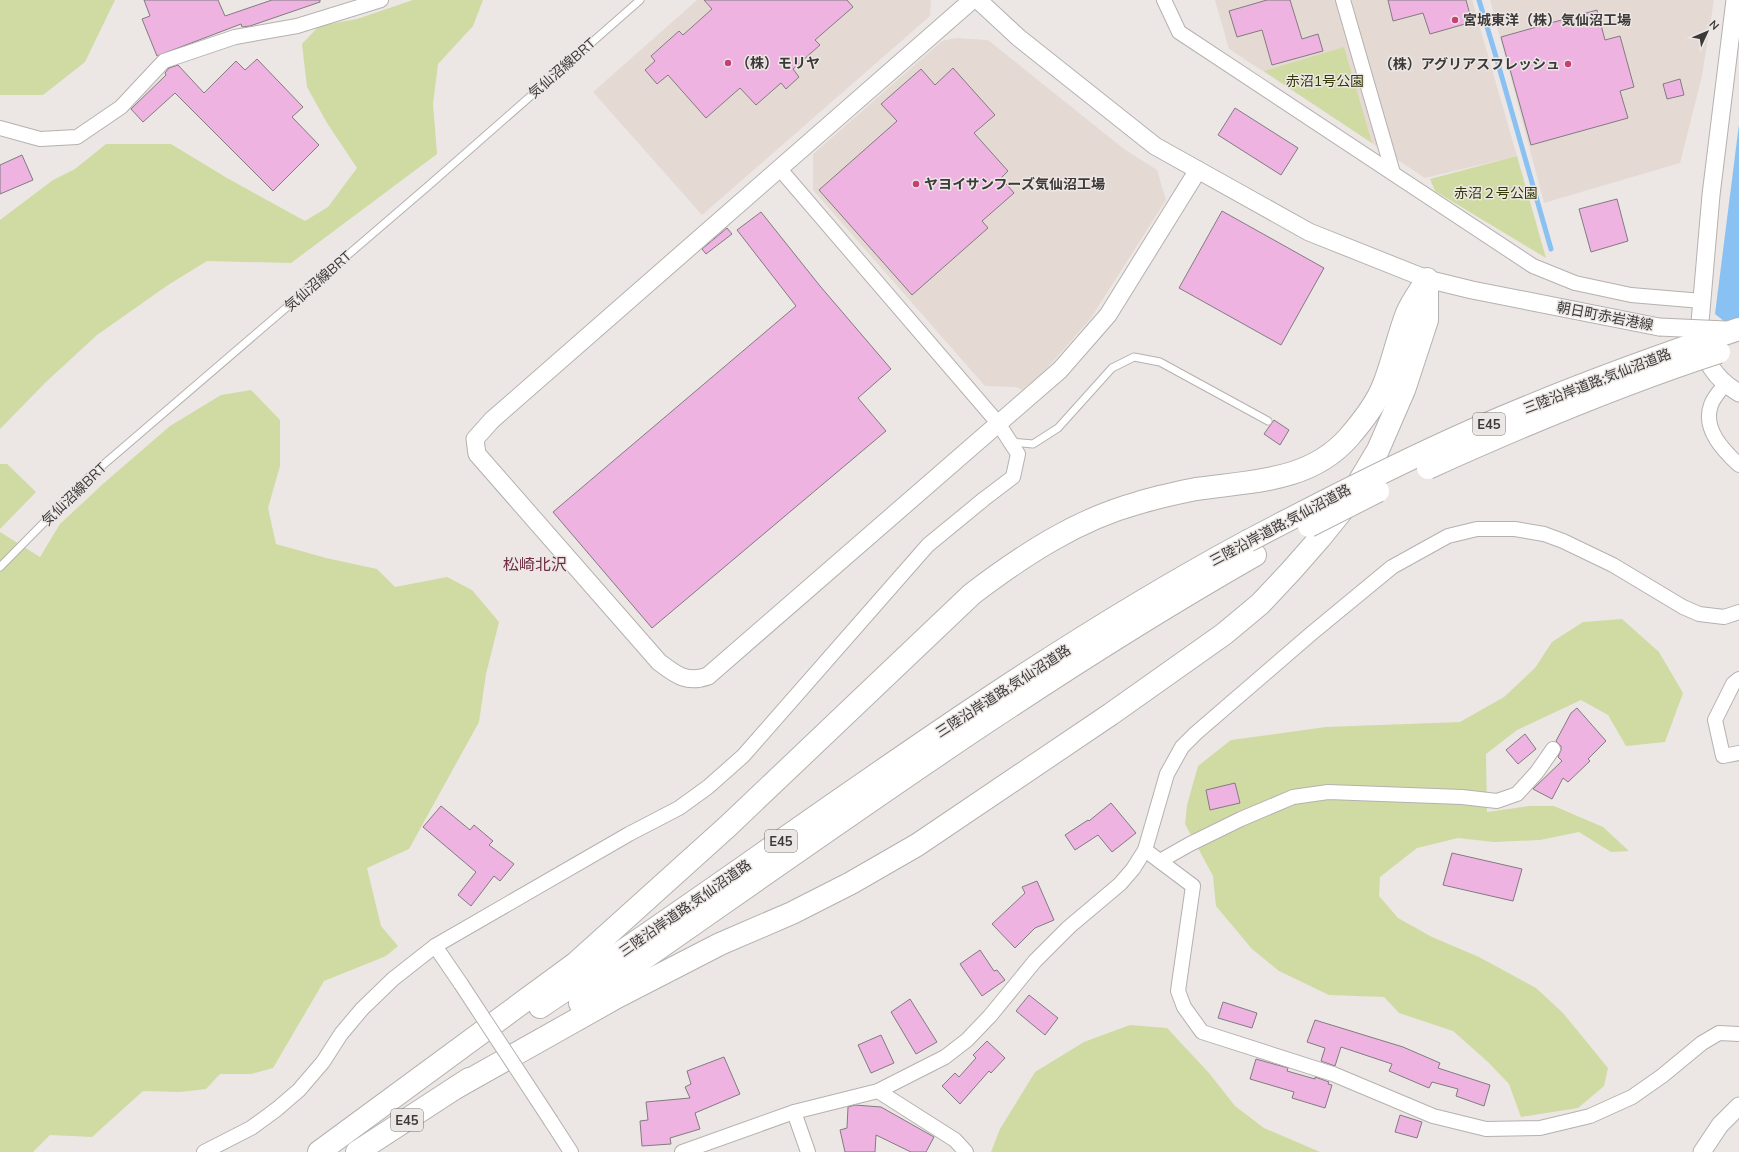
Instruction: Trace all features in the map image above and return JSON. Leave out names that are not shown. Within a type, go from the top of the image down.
[{"type":"highway","points":[[457,1087],[617,997],[720,944],[792,913],[851,883],[917,845],[1111,714],[1224,634],[1260,604],[1320,538],[1341,512],[1378,450],[1404,390],[1427,320],[1427,279]]},
{"type":"highway","points":[[319,1152],[576,963],[728,826],[972,594],[1006,569],[1042,546],[1084,523],[1137,503],[1196,490],[1249,483],[1286,476],[1320,462],[1349,438],[1369,412],[1384,386],[1408,312],[1427,279]]},
{"type":"highway","name":"三陸沿岸道路;気仙沼道路","points":[[357,1152],[457,1087],[993,717],[1251,548],[1338,494],[1473,430],[1647,360],[1739,330]]},
{"type":"highway","name":"三陸沿岸道路;気仙沼道路","points":[[319,1152],[588,975],[873,777],[996,695],[1150,597],[1251,548],[1481,444],[1612,390],[1739,345]]},
{"type":"street","points":[[0,128],[40,139],[77,137],[121,107],[164,61],[235,37],[297,26],[381,0]]},
{"type":"street","points":[[972,0],[492,420],[476,439],[477,454],[659,662],[679,676],[698,680],[708,676],[1060,370],[1108,315],[1198,170]]},
{"type":"street","name":"朝日町赤岩港線","points":[[978,0],[1019,38],[1155,146],[1309,232],[1427,279],[1472,290],[1659,327],[1739,330]]},
{"type":"street","points":[[1164,0],[1179,32],[1533,266],[1575,283],[1631,296],[1702,301]]},
{"type":"street","points":[[1343,0],[1393,173]]},
{"type":"street","points":[[1735,0],[1711,195],[1699,334],[1702,350],[1706,359],[1725,384],[1739,393]]},
{"type":"street","points":[[204,1152],[251,1128],[300,1090],[322,1062],[341,1034],[362,1009],[393,979],[436,946],[622,838],[679,808],[708,787],[744,756],[928,545],[1013,477],[1018,454],[998,423],[779,168]]},
{"type":"street","points":[[1725,384],[1710,406],[1710,421],[1714,436],[1720,446],[1739,465]]},
{"type":"street","points":[[682,1152],[794,1112],[878,1091],[945,1057],[967,1040],[990,1016],[1035,961],[1069,927],[1124,879],[1133,869],[1145,850],[1167,774],[1182,747],[1196,732],[1392,567],[1448,536],[1477,529],[1514,529],[1544,534],[1563,541],[1613,565],[1683,607],[1699,614],[1724,617],[1739,612]]},
{"type":"street","points":[[1739,679],[1733,684],[1715,720],[1723,756],[1739,752]]},
{"type":"street","points":[[1160,861],[1190,844],[1241,819],[1293,797],[1328,792],[1462,797],[1497,801],[1517,794],[1537,772],[1553,749]]},
{"type":"street","points":[[1145,850],[1193,886],[1178,991],[1184,1007],[1202,1032],[1333,1074],[1433,1116],[1486,1128],[1540,1128],[1590,1116],[1632,1097],[1662,1076],[1702,1043],[1719,1033],[1739,1034]]},
{"type":"street","points":[[436,946],[571,1152]]},
{"type":"street","points":[[878,1091],[955,1140],[966,1152]]},
{"type":"street","points":[[1702,1152],[1720,1125],[1739,1106]]},
{"type":"street","points":[[794,1112],[808,1152]]},
{"type":"lane","name":"気仙沼線BRT","points":[[0,567],[88,477],[421,192],[640,0]]},
{"type":"lane","points":[[1010,442],[1033,444],[1058,428],[1112,368],[1134,357],[1160,362],[1268,421]]},
{"type":"shaded area","points":[[697,0],[931,0],[930,16],[702,215],[593,92]]},
{"type":"shaded area","points":[[1215,0],[1472,0],[1517,156],[1425,178],[1229,49]]},
{"type":"shaded area","points":[[1490,0],[1714,0],[1702,76],[1680,163],[1544,203]]},
{"type":"shaded area","points":[[956,38],[988,40],[1124,149],[1157,170],[1166,200],[1091,318],[1043,373],[1022,390],[1016,387],[985,386],[813,190],[813,154],[942,41]]},
{"type":"green space","points":[[0,0],[115,0],[85,62],[43,95],[0,95]]},
{"type":"green space","points":[[413,0],[483,0],[473,26],[438,64],[433,104],[437,154],[291,263],[207,261],[168,285],[97,335],[47,381],[0,429],[0,220],[53,180],[75,169],[106,144],[171,144],[227,178],[305,221],[328,207],[357,168],[327,123],[307,87],[302,44],[319,26],[357,19]]},
{"type":"green space","name":"赤沼1号公園","points":[[1344,47],[1372,143],[1264,71]]},
{"type":"green space","name":"赤沼２号公園","points":[[1517,156],[1546,258],[1435,191],[1430,179]]},
{"type":"green space","points":[[251,390],[280,420],[280,466],[268,508],[276,544],[326,558],[377,569],[395,587],[447,577],[472,590],[499,622],[486,674],[479,722],[409,849],[367,868],[381,926],[398,946],[386,956],[324,981],[273,1068],[251,1074],[220,1074],[206,1089],[180,1092],[143,1091],[92,1137],[50,1135],[33,1152],[0,1152],[0,532],[40,557],[60,524],[104,483],[170,426],[221,395]]},
{"type":"green space","points":[[0,464],[7,464],[36,492],[0,529]]},
{"type":"green space","points":[[1622,619],[1659,652],[1683,693],[1665,742],[1626,746],[1608,715],[1581,700],[1517,730],[1486,754],[1487,812],[1529,806],[1554,806],[1603,827],[1629,851],[1611,852],[1579,832],[1540,840],[1494,842],[1458,838],[1417,848],[1380,877],[1379,896],[1398,918],[1432,937],[1479,957],[1536,988],[1563,1013],[1608,1068],[1604,1086],[1578,1108],[1521,1117],[1509,1084],[1488,1062],[1453,1031],[1399,1013],[1384,997],[1329,995],[1279,971],[1252,949],[1216,906],[1213,876],[1185,824],[1187,805],[1198,766],[1231,740],[1326,727],[1460,722],[1504,697],[1535,668],[1552,642],[1583,622]]},
{"type":"green space","points":[[1130,1025],[1167,1028],[1209,1073],[1235,1106],[1264,1128],[1320,1152],[991,1152],[1000,1129],[1035,1072],[1084,1042]]},
{"type":"water","points":[[1739,124],[1739,333],[1715,314]]},
{"type":"building","points":[[144,0],[218,0],[225,16],[272,0],[320,0],[320,2],[250,26],[242,27],[241,24],[157,56],[142,19],[150,16]]},
{"type":"building","name":"（株）モリヤ","points":[[704,0],[847,0],[853,7],[815,40],[820,45],[793,69],[799,77],[786,89],[781,83],[756,105],[740,88],[706,118],[668,75],[657,84],[645,70],[655,61],[651,56],[679,31],[683,35],[712,9]]},
{"type":"building","points":[[1267,0],[1290,0],[1302,39],[1318,34],[1323,51],[1272,65],[1262,30],[1237,37],[1229,11]]},
{"type":"building","points":[[1388,0],[1466,0],[1472,22],[1430,34],[1423,13],[1393,21]]},
{"type":"building","name":"（株）アグリアスフレッシュ","points":[[1597,10],[1605,40],[1620,36],[1634,87],[1620,91],[1628,118],[1531,145],[1501,37]]},
{"type":"building","points":[[257,59],[303,107],[292,117],[319,145],[273,191],[175,93],[143,122],[131,109],[166,75],[165,73],[169,68],[178,65],[204,93],[236,61],[245,70]]},
{"type":"building","name":"ヤヨイサンフーズ気仙沼工場","points":[[953,68],[995,115],[974,133],[1008,171],[1001,178],[1014,193],[982,221],[988,228],[912,295],[819,190],[897,121],[881,104],[921,69],[935,85]]},
{"type":"building","points":[[1680,79],[1684,95],[1667,99],[1663,84]]},
{"type":"building","points":[[1235,108],[1298,148],[1281,175],[1218,135]]},
{"type":"building","points":[[22,155],[33,180],[0,194],[0,165]]},
{"type":"building","points":[[1617,199],[1628,241],[1591,252],[1579,209]]},
{"type":"building","points":[[1222,211],[1324,268],[1281,345],[1179,288]]},
{"type":"building","points":[[761,212],[820,286],[891,369],[858,398],[886,431],[652,628],[553,512],[796,306],[737,230]]},
{"type":"building","points":[[727,228],[732,234],[706,254],[702,249]]},
{"type":"building","points":[[1274,420],[1289,430],[1280,445],[1264,434]]},
{"type":"building","points":[[1577,708],[1606,741],[1588,759],[1590,761],[1568,782],[1563,778],[1552,799],[1533,789],[1562,761],[1558,757],[1561,746],[1556,741],[1571,713]]},
{"type":"building","points":[[1525,734],[1536,749],[1518,764],[1506,750]]},
{"type":"building","points":[[1235,783],[1240,803],[1210,810],[1206,790]]},
{"type":"building","points":[[1111,803],[1136,833],[1112,852],[1098,835],[1075,850],[1065,835],[1088,820],[1089,821]]},
{"type":"building","points":[[441,806],[470,830],[474,825],[493,841],[489,845],[514,864],[500,881],[494,876],[471,906],[458,895],[476,872],[423,827]]},
{"type":"building","points":[[1452,853],[1522,869],[1513,901],[1443,885]]},
{"type":"building","points":[[1037,881],[1054,920],[1035,928],[1015,948],[992,924],[1025,893],[1022,887]]},
{"type":"building","points":[[980,950],[994,971],[997,970],[1005,980],[982,996],[960,964]]},
{"type":"building","points":[[1029,995],[1058,1018],[1045,1035],[1016,1011]]},
{"type":"building","points":[[910,999],[937,1042],[916,1054],[891,1012]]},
{"type":"building","points":[[1223,1002],[1257,1013],[1252,1028],[1218,1018]]},
{"type":"building","points":[[1315,1020],[1403,1047],[1440,1063],[1438,1068],[1490,1085],[1484,1106],[1456,1096],[1458,1089],[1432,1082],[1429,1088],[1389,1071],[1392,1064],[1341,1047],[1335,1066],[1321,1061],[1325,1048],[1307,1042]]},
{"type":"building","points":[[881,1035],[894,1063],[871,1073],[858,1045]]},
{"type":"building","points":[[987,1041],[1005,1058],[991,1073],[989,1071],[960,1104],[942,1086],[955,1073],[959,1077],[976,1058],[973,1055]]},
{"type":"building","points":[[724,1057],[740,1094],[695,1113],[700,1129],[670,1138],[671,1144],[642,1146],[640,1121],[648,1120],[646,1102],[690,1098],[685,1087],[691,1084],[687,1071]]},
{"type":"building","points":[[1256,1059],[1288,1068],[1287,1071],[1315,1079],[1315,1077],[1329,1082],[1328,1084],[1332,1085],[1325,1108],[1292,1098],[1294,1092],[1250,1079]]},
{"type":"building","points":[[855,1105],[881,1107],[934,1137],[926,1152],[911,1152],[876,1135],[875,1152],[845,1152],[840,1130],[847,1128],[848,1107]]},
{"type":"building","points":[[1400,1115],[1422,1122],[1417,1138],[1395,1132]]},
{"type":"waterway","points":[[1479,0],[1551,249]]},
{"type":"place","name":"宮城東洋（株）気仙沼工場","points":[[1455,20]]},
{"type":"place","name":"（株）モリヤ","points":[[728,63]]},
{"type":"place","name":"（株）アグリアスフレッシュ","points":[[1568,64]]},
{"type":"place","name":"ヤヨイサンフーズ気仙沼工場","points":[[916,184]]},
{"type":"district","name":"松崎北沢","points":[[535,564]]}]
